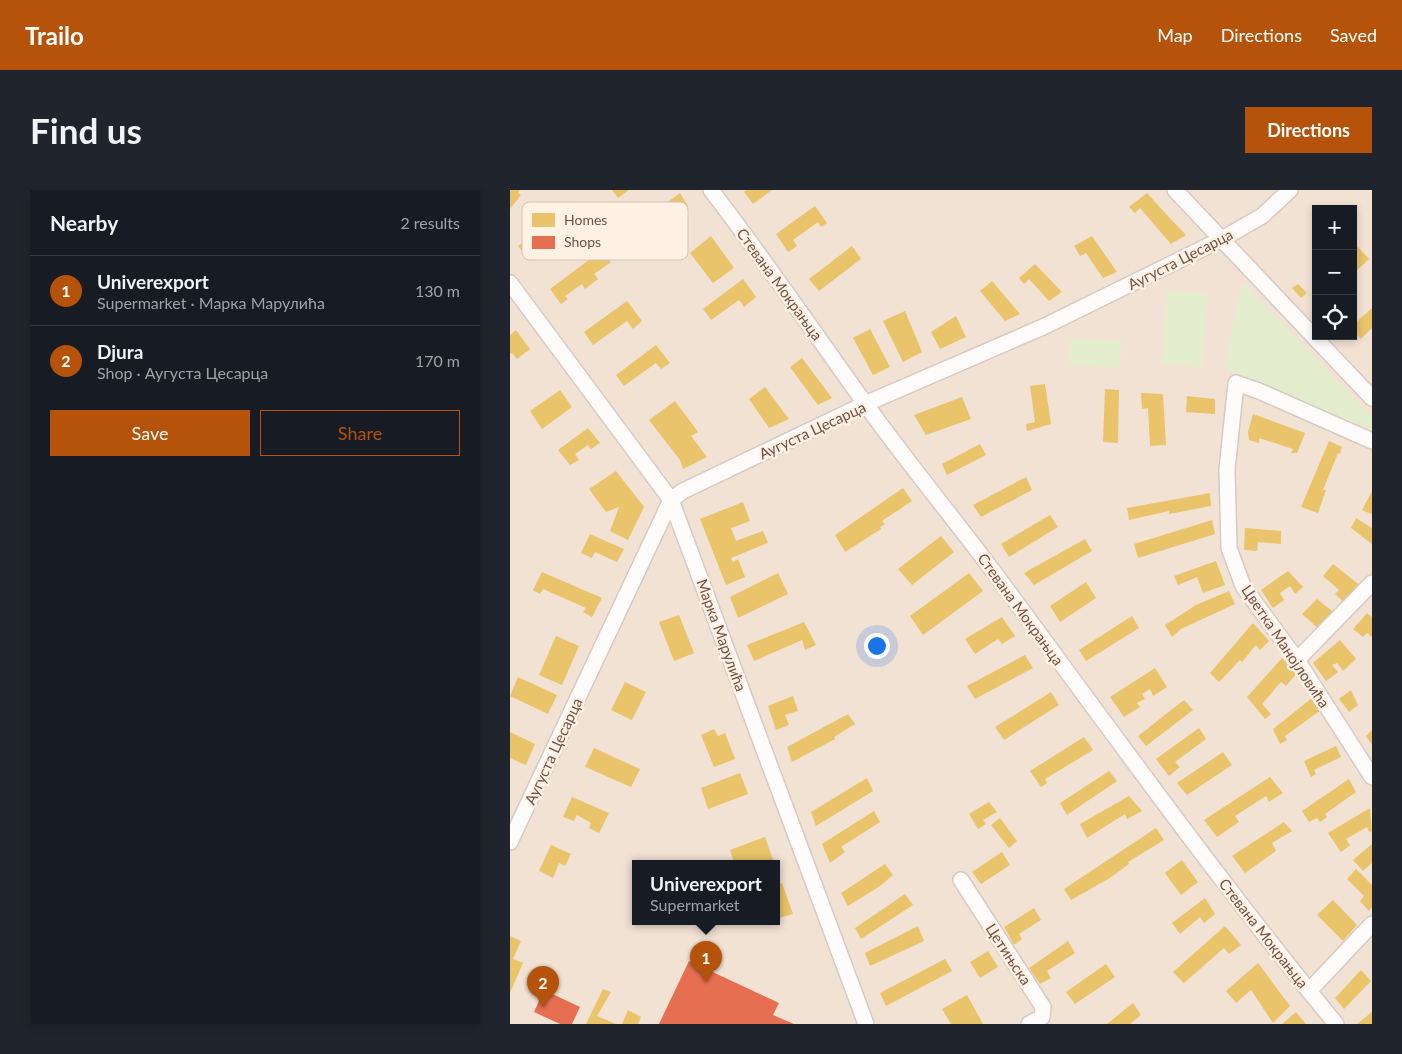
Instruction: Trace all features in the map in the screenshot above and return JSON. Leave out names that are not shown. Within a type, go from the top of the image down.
[{"type":"street","name":"Стевана Мокрањца","points":[[711,190],[766,261],[865,404],[1010,593],[1124,751],[1336,1024]]},
{"type":"street","points":[[1174,190],[1372,398]]},
{"type":"street","name":"Аугуста Цесарца","points":[[510,842],[671,500],[683,491],[865,404],[1043,327],[1222,239],[1262,216],[1290,190]]},
{"type":"street","name":"Марка Марулића","points":[[510,283],[671,500],[866,1024]]},
{"type":"street","name":"Цветка Манојловића","points":[[1372,441],[1259,391],[1236,383],[1227,469],[1229,548],[1243,586],[1297,660],[1372,777]]},
{"type":"street","points":[[1297,660],[1372,583]]},
{"type":"street","name":"Цетињска","points":[[961,880],[1043,1007],[1042,1017],[1029,1024]]},
{"type":"street","points":[[1310,991],[1372,924]]},
{"type":"shaded area","points":[[510,190],[1372,190],[1372,1024],[510,1024]]},
{"type":"green space","points":[[1242,282],[1372,416],[1372,430],[1225,368]]},
{"type":"green space","points":[[1167,291],[1207,294],[1202,367],[1162,363]]},
{"type":"green space","points":[[1069,339],[1121,341],[1120,367],[1068,365]]},
{"type":"building: Homes","points":[[510,190],[520,190],[518,193],[521,195],[510,209]]},
{"type":"building: Homes","points":[[612,190],[629,190],[618,198]]},
{"type":"building: Homes","points":[[746,190],[772,190],[753,204],[744,192]]},
{"type":"building: Homes","points":[[680,193],[686,202],[668,202]]},
{"type":"building: Homes","points":[[1147,193],[1186,235],[1171,244],[1140,208],[1135,213],[1129,207]]},
{"type":"building: Homes","points":[[815,206],[827,223],[821,227],[818,222],[793,240],[797,246],[788,252],[776,234]]},
{"type":"building: Homes","points":[[711,236],[734,268],[713,283],[690,253]]},
{"type":"building: Homes","points":[[1092,236],[1117,272],[1103,278],[1086,253],[1080,256],[1074,246]]},
{"type":"building: Homes","points":[[522,243],[522,251],[518,246]]},
{"type":"building: Homes","points":[[852,246],[861,259],[819,291],[809,279]]},
{"type":"building: Homes","points":[[1357,248],[1369,259],[1357,270],[1357,250]]},
{"type":"building: Homes","points":[[589,260],[610,260],[611,262],[594,274],[598,279],[585,289],[582,284],[565,296],[568,299],[561,304],[550,289]]},
{"type":"building: Homes","points":[[1035,264],[1062,292],[1049,301],[1029,279],[1024,284],[1019,278]]},
{"type":"building: Homes","points":[[743,279],[756,297],[744,307],[739,300],[711,320],[703,309]]},
{"type":"building: Homes","points":[[992,281],[1020,314],[1005,321],[980,291]]},
{"type":"building: Homes","points":[[1298,284],[1307,293],[1301,298],[1292,288]]},
{"type":"building: Homes","points":[[627,301],[642,321],[633,329],[627,321],[593,345],[584,332]]},
{"type":"building: Homes","points":[[1372,308],[1372,328],[1361,339],[1357,335],[1357,321]]},
{"type":"building: Homes","points":[[905,311],[922,352],[903,362],[883,321]]},
{"type":"building: Homes","points":[[956,316],[966,337],[940,349],[931,332]]},
{"type":"building: Homes","points":[[870,329],[890,367],[873,375],[853,338]]},
{"type":"building: Homes","points":[[516,330],[530,349],[517,359],[512,353],[510,354],[510,335]]},
{"type":"building: Homes","points":[[656,345],[670,363],[661,369],[656,363],[624,386],[616,375]]},
{"type":"building: Homes","points":[[802,358],[832,398],[818,405],[790,367]]},
{"type":"building: Homes","points":[[1045,384],[1051,424],[1027,431],[1026,424],[1035,422],[1030,386]]},
{"type":"building: Homes","points":[[765,387],[789,419],[769,428],[749,399]]},
{"type":"building: Homes","points":[[1105,389],[1119,390],[1118,443],[1103,442]]},
{"type":"building: Homes","points":[[560,390],[572,407],[542,429],[530,411]]},
{"type":"building: Homes","points":[[1141,393],[1163,394],[1166,445],[1150,446],[1148,408],[1142,409]]},
{"type":"building: Homes","points":[[1187,396],[1215,399],[1215,414],[1186,412]]},
{"type":"building: Homes","points":[[962,397],[971,419],[926,435],[914,415]]},
{"type":"building: Homes","points":[[675,401],[698,432],[691,436],[707,457],[683,469],[680,460],[649,420]]},
{"type":"building: Homes","points":[[1253,414],[1305,433],[1297,453],[1291,453],[1293,449],[1259,438],[1259,443],[1249,440],[1248,432]]},
{"type":"building: Homes","points":[[588,428],[600,443],[591,449],[588,445],[575,454],[579,460],[570,465],[558,450]]},
{"type":"building: Homes","points":[[1329,441],[1342,447],[1323,490],[1326,490],[1318,513],[1301,507]]},
{"type":"building: Homes","points":[[980,444],[986,455],[947,475],[942,464]]},
{"type":"building: Homes","points":[[616,471],[644,507],[628,540],[610,531],[619,507],[606,512],[589,489]]},
{"type":"building: Homes","points":[[1026,477],[1032,490],[981,517],[973,505]]},
{"type":"building: Homes","points":[[903,488],[912,501],[882,521],[885,524],[880,527],[881,529],[845,552],[835,535]]},
{"type":"building: Homes","points":[[1372,491],[1372,513],[1371,514],[1362,510]]},
{"type":"building: Homes","points":[[1210,493],[1211,506],[1169,514],[1169,511],[1129,520],[1127,508]]},
{"type":"building: Homes","points":[[743,502],[750,521],[731,528],[736,541],[763,531],[768,543],[731,558],[733,562],[738,559],[745,577],[726,585],[700,519]]},
{"type":"building: Homes","points":[[1050,515],[1058,527],[1009,557],[1001,544]]},
{"type":"building: Homes","points":[[1356,518],[1372,528],[1372,544],[1351,528]]},
{"type":"building: Homes","points":[[1212,520],[1215,534],[1138,558],[1134,544]]},
{"type":"building: Homes","points":[[1245,528],[1281,531],[1281,544],[1258,542],[1257,551],[1244,550]]},
{"type":"building: Homes","points":[[590,534],[624,549],[617,562],[595,552],[592,558],[581,553]]},
{"type":"building: Homes","points":[[941,536],[954,552],[912,585],[898,569]]},
{"type":"building: Homes","points":[[1085,539],[1092,551],[1034,585],[1024,573]]},
{"type":"building: Homes","points":[[1216,561],[1225,585],[1203,593],[1197,577],[1178,585],[1174,576]]},
{"type":"building: Homes","points":[[1333,564],[1362,587],[1346,604],[1335,594],[1339,590],[1323,576]]},
{"type":"building: Homes","points":[[1288,571],[1303,587],[1295,594],[1290,586],[1280,593],[1284,600],[1273,608],[1261,590]]},
{"type":"building: Homes","points":[[542,572],[602,598],[592,617],[583,612],[586,608],[543,589],[540,594],[533,590]]},
{"type":"building: Homes","points":[[778,573],[788,594],[738,618],[730,597]]},
{"type":"building: Homes","points":[[969,573],[983,591],[923,635],[910,616]]},
{"type":"building: Homes","points":[[1086,582],[1096,598],[1060,622],[1050,606]]},
{"type":"building: Homes","points":[[1229,591],[1235,604],[1181,629],[1172,637],[1165,625],[1196,605]]},
{"type":"building: Homes","points":[[1317,599],[1336,614],[1319,629],[1302,614]]},
{"type":"building: Homes","points":[[1367,613],[1372,617],[1372,637],[1367,633],[1363,637],[1353,629]]},
{"type":"building: Homes","points":[[679,615],[694,653],[674,661],[659,622]]},
{"type":"building: Homes","points":[[1132,616],[1139,628],[1086,661],[1079,650]]},
{"type":"building: Homes","points":[[1002,617],[1015,636],[1002,644],[998,639],[975,654],[965,639]]},
{"type":"building: Homes","points":[[804,622],[816,645],[805,650],[802,640],[754,661],[747,645]]},
{"type":"building: Homes","points":[[1253,623],[1269,641],[1260,650],[1256,645],[1242,662],[1240,660],[1219,682],[1210,673]]},
{"type":"building: Homes","points":[[556,636],[579,646],[562,685],[539,675]]},
{"type":"building: Homes","points":[[1340,640],[1356,659],[1343,671],[1337,663],[1332,665],[1338,672],[1326,681],[1313,663]]},
{"type":"building: Homes","points":[[1025,655],[1033,668],[975,699],[967,686]]},
{"type":"building: Homes","points":[[1282,658],[1297,673],[1286,686],[1281,682],[1262,704],[1271,714],[1265,719],[1247,697]]},
{"type":"building: Homes","points":[[1155,668],[1167,687],[1153,696],[1150,689],[1142,694],[1145,699],[1137,703],[1140,707],[1124,717],[1110,697]]},
{"type":"building: Homes","points":[[518,677],[557,695],[548,714],[510,696]]},
{"type":"building: Homes","points":[[625,682],[646,692],[632,720],[611,710]]},
{"type":"building: Homes","points":[[1351,690],[1358,705],[1349,712],[1339,699]]},
{"type":"building: Homes","points":[[1051,692],[1059,705],[1004,740],[995,727]]},
{"type":"building: Homes","points":[[793,696],[798,711],[785,715],[789,725],[776,730],[768,706]]},
{"type":"building: Homes","points":[[1312,698],[1321,710],[1285,736],[1287,740],[1280,744],[1273,729]]},
{"type":"building: Homes","points":[[1184,700],[1193,710],[1146,746],[1138,736]]},
{"type":"building: Homes","points":[[848,714],[855,724],[834,737],[835,739],[792,762],[787,747]]},
{"type":"building: Homes","points":[[1199,728],[1206,739],[1175,762],[1180,767],[1169,776],[1156,759]]},
{"type":"building: Homes","points":[[714,729],[718,736],[725,733],[735,759],[714,767],[701,735]]},
{"type":"building: Homes","points":[[1372,730],[1372,745],[1366,736]]},
{"type":"building: Homes","points":[[510,732],[535,744],[526,765],[510,758]]},
{"type":"building: Homes","points":[[1084,737],[1093,750],[1045,779],[1047,783],[1041,787],[1030,771]]},
{"type":"building: Homes","points":[[1336,746],[1341,757],[1314,770],[1316,774],[1311,777],[1304,761]]},
{"type":"building: Homes","points":[[594,748],[640,769],[631,787],[585,767]]},
{"type":"building: Homes","points":[[1223,752],[1232,765],[1187,795],[1177,783]]},
{"type":"building: Homes","points":[[1109,771],[1117,781],[1067,815],[1060,803]]},
{"type":"building: Homes","points":[[740,773],[748,794],[708,809],[701,788]]},
{"type":"building: Homes","points":[[1270,777],[1283,793],[1269,802],[1266,796],[1235,816],[1239,822],[1217,837],[1204,820]]},
{"type":"building: Homes","points":[[867,778],[873,791],[816,826],[811,812]]},
{"type":"building: Homes","points":[[1349,779],[1356,792],[1325,814],[1327,817],[1320,822],[1317,818],[1309,822],[1302,811]]},
{"type":"building: Homes","points":[[1129,796],[1142,811],[1127,819],[1125,814],[1087,838],[1080,824]]},
{"type":"building: Homes","points":[[572,797],[609,813],[599,833],[589,828],[591,823],[577,815],[574,821],[563,817]]},
{"type":"building: Homes","points":[[989,802],[997,812],[983,820],[986,824],[978,829],[969,814]]},
{"type":"building: Homes","points":[[1370,808],[1372,831],[1369,832],[1367,827],[1346,839],[1350,845],[1341,852],[1328,833]]},
{"type":"building: Homes","points":[[874,811],[880,822],[841,847],[845,852],[830,863],[822,844]]},
{"type":"building: Homes","points":[[1000,818],[1017,841],[1009,848],[991,825]]},
{"type":"building: Homes","points":[[1284,822],[1292,831],[1272,843],[1276,851],[1245,873],[1232,856]]},
{"type":"building: Homes","points":[[1156,828],[1164,840],[1128,862],[1129,864],[1110,878],[1071,900],[1064,889]]},
{"type":"building: Homes","points":[[765,837],[773,860],[733,860],[730,850]]},
{"type":"building: Homes","points":[[1372,844],[1372,863],[1363,871],[1353,860]]},
{"type":"building: Homes","points":[[551,845],[571,854],[565,866],[559,863],[553,878],[539,871]]},
{"type":"building: Homes","points":[[1002,852],[1010,865],[981,884],[972,872]]},
{"type":"building: Homes","points":[[1182,860],[1198,882],[1181,895],[1165,873]]},
{"type":"building: Homes","points":[[885,864],[893,875],[880,886],[848,906],[841,893]]},
{"type":"building: Homes","points":[[1356,869],[1372,885],[1372,907],[1369,911],[1360,901],[1364,896],[1347,879]]},
{"type":"building: Homes","points":[[782,883],[793,914],[780,918],[780,884]]},
{"type":"building: Homes","points":[[905,894],[913,905],[861,939],[855,928]]},
{"type":"building: Homes","points":[[1205,898],[1215,914],[1204,923],[1200,917],[1180,934],[1172,923]]},
{"type":"building: Homes","points":[[1333,900],[1357,925],[1343,941],[1317,915]]},
{"type":"building: Homes","points":[[1034,908],[1041,920],[1019,934],[1022,939],[1014,945],[1004,927]]},
{"type":"building: Homes","points":[[918,926],[924,941],[870,966],[865,953]]},
{"type":"building: Homes","points":[[1225,926],[1241,945],[1229,954],[1224,948],[1184,983],[1173,972]]},
{"type":"building: Homes","points":[[510,936],[521,941],[513,959],[523,963],[510,993]]},
{"type":"building: Homes","points":[[1068,941],[1075,953],[1047,971],[1051,978],[1040,984],[1029,968]]},
{"type":"building: Homes","points":[[988,951],[998,967],[980,978],[970,962]]},
{"type":"building: Homes","points":[[945,959],[952,971],[886,1006],[880,993]]},
{"type":"building: Homes","points":[[1258,963],[1290,1006],[1273,1023],[1251,990],[1236,1003],[1226,991]]},
{"type":"building: Homes","points":[[1106,964],[1115,977],[1075,1004],[1066,992]]},
{"type":"building: Homes","points":[[1361,970],[1371,981],[1344,1009],[1335,998]]},
{"type":"building: Homes","points":[[603,989],[611,992],[597,1016],[616,1024],[586,1024]]},
{"type":"building: Homes","points":[[967,995],[983,1024],[951,1024],[942,1009]]},
{"type":"building: Homes","points":[[1133,1003],[1141,1015],[1130,1024],[1107,1024]]},
{"type":"building: Homes","points":[[628,1010],[641,1017],[638,1024],[622,1024]]},
{"type":"building: Homes","points":[[1296,1012],[1306,1024],[1282,1024]]},
{"type":"building: Homes","points":[[1372,1012],[1372,1024],[1357,1024]]},
{"type":"building: Shops","points":[[689,961],[779,1003],[773,1015],[794,1024],[659,1024]]},
{"type":"building: Shops","points":[[544,990],[580,1007],[572,1024],[560,1024],[534,1012]]},
{"type":"place","name":"Univerexport","points":[[706,982]]},
{"type":"place","name":"Djura","points":[[543,1007]]}]
